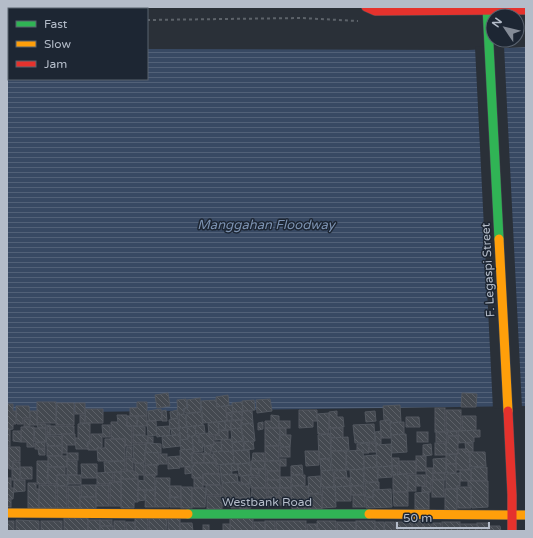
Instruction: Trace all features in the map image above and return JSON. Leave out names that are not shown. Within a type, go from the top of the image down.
[{"type":"main road","points":[[366,7],[374,11],[485,9]]},
{"type":"main road","name":"F. Legaspi Street","points":[[488,48],[512,484],[512,531]]},
{"type":"main road","name":"Westbank Road","points":[[7,513],[526,515]]},
{"type":"path","points":[[148,20],[302,18],[364,22]]},
{"type":"water","name":"Manggahan Floodway","points":[[526,47],[526,406],[7,413],[7,48],[8,80],[148,80],[148,49],[468,50]]},
{"type":"pier","points":[[475,47],[504,48],[522,408],[493,409]]},
{"type":"building","points":[[168,393],[170,406],[157,408],[155,395]]},
{"type":"building","points":[[462,393],[477,394],[476,407],[461,407]]},
{"type":"building","points":[[228,395],[229,405],[217,407],[216,397]]},
{"type":"building","points":[[200,398],[201,412],[185,413],[184,409],[188,408],[187,400]]},
{"type":"building","points":[[186,399],[187,408],[183,409],[184,414],[178,415],[177,400]]},
{"type":"building","points":[[270,399],[272,411],[257,413],[256,400]]},
{"type":"building","points":[[216,400],[217,407],[226,406],[227,421],[203,423],[201,401]]},
{"type":"building","points":[[254,400],[255,410],[243,411],[242,401]]},
{"type":"building","points":[[37,402],[56,402],[56,423],[37,423]]},
{"type":"building","points":[[137,402],[147,402],[147,416],[130,416],[130,408],[137,408]]},
{"type":"building","points":[[242,402],[243,411],[233,412],[232,403]]},
{"type":"building","points":[[57,403],[74,403],[74,425],[56,425]]},
{"type":"building","points":[[75,403],[85,403],[85,414],[75,414]]},
{"type":"building","points":[[7,404],[13,404],[13,411],[16,411],[16,424],[13,424],[13,429],[7,430]]},
{"type":"building","points":[[232,405],[233,412],[226,413],[226,406]]},
{"type":"building","points":[[400,405],[401,422],[390,423],[390,420],[384,420],[383,406]]},
{"type":"building","points":[[16,406],[29,406],[30,418],[23,418],[23,424],[17,424]]},
{"type":"building","points":[[435,408],[445,408],[445,432],[435,432]]},
{"type":"building","points":[[85,409],[103,409],[103,423],[86,423]]},
{"type":"building","points":[[161,409],[162,420],[149,421],[148,411]]},
{"type":"building","points":[[166,410],[167,421],[162,421],[162,411]]},
{"type":"building","points":[[177,410],[178,418],[171,419],[170,412]]},
{"type":"building","points":[[299,410],[317,410],[317,421],[313,421],[313,427],[299,428]]},
{"type":"building","points":[[446,410],[461,410],[461,431],[446,431]]},
{"type":"building","points":[[30,411],[37,411],[37,425],[30,425]]},
{"type":"building","points":[[242,411],[252,411],[253,423],[241,424],[241,420],[243,420]]},
{"type":"building","points":[[337,411],[337,417],[343,417],[344,427],[329,428],[329,412]]},
{"type":"building","points":[[375,411],[376,421],[366,422],[365,412]]},
{"type":"building","points":[[201,412],[203,425],[187,427],[186,414]]},
{"type":"building","points":[[232,412],[242,412],[242,420],[232,420]]},
{"type":"building","points":[[227,413],[231,413],[232,420],[227,421]]},
{"type":"building","points":[[329,413],[329,434],[318,434],[317,414]]},
{"type":"building","points":[[185,414],[187,427],[179,428],[179,415]]},
{"type":"building","points":[[80,415],[85,415],[85,423],[80,423]]},
{"type":"building","points":[[117,415],[127,415],[127,427],[132,426],[132,446],[125,446],[125,439],[111,439],[111,422],[118,422]]},
{"type":"building","points":[[271,415],[279,416],[279,428],[265,428],[265,421],[271,421]]},
{"type":"building","points":[[127,416],[137,416],[137,426],[127,426]]},
{"type":"building","points":[[138,416],[147,416],[147,426],[137,426]]},
{"type":"building","points":[[462,416],[476,416],[476,430],[462,431]]},
{"type":"building","points":[[406,417],[419,417],[420,427],[406,427]]},
{"type":"building","points":[[178,418],[179,428],[170,429],[169,420]]},
{"type":"building","points":[[24,419],[29,419],[30,427],[24,427]]},
{"type":"building","points":[[241,420],[241,428],[231,429],[231,421]]},
{"type":"building","points":[[390,420],[391,438],[381,438],[380,421]]},
{"type":"building","points":[[147,421],[156,421],[157,435],[148,436]]},
{"type":"building","points":[[225,421],[226,430],[219,430],[218,422]]},
{"type":"building","points":[[225,421],[230,421],[231,430],[226,430]]},
{"type":"building","points":[[279,421],[290,421],[290,428],[279,428]]},
{"type":"building","points":[[218,422],[219,435],[209,435],[208,423]]},
{"type":"building","points":[[263,422],[263,429],[258,430],[258,423]]},
{"type":"building","points":[[404,422],[404,434],[391,435],[390,423]]},
{"type":"building","points":[[90,423],[90,441],[87,442],[88,449],[76,449],[75,438],[78,438],[78,424]]},
{"type":"building","points":[[253,423],[255,441],[244,442],[241,425]]},
{"type":"building","points":[[37,424],[46,424],[46,428],[38,428]]},
{"type":"building","points":[[374,424],[375,442],[355,443],[353,425]]},
{"type":"building","points":[[47,425],[50,425],[50,435],[47,435]]},
{"type":"building","points":[[102,425],[110,425],[110,437],[103,437]]},
{"type":"building","points":[[204,425],[205,433],[196,434],[195,426]]},
{"type":"building","points":[[50,426],[74,426],[74,434],[50,435]]},
{"type":"building","points":[[133,426],[145,427],[145,435],[133,435]]},
{"type":"building","points":[[169,426],[170,435],[157,437],[156,427]]},
{"type":"building","points":[[195,426],[196,436],[188,437],[187,427]]},
{"type":"building","points":[[21,427],[34,427],[34,447],[27,447],[27,442],[21,442]]},
{"type":"building","points":[[187,427],[188,439],[181,440],[179,428]]},
{"type":"building","points":[[34,428],[46,428],[46,442],[35,442]]},
{"type":"building","points":[[179,428],[180,434],[172,435],[171,429]]},
{"type":"building","points":[[241,428],[243,441],[232,442],[231,429]]},
{"type":"building","points":[[265,428],[280,428],[279,446],[265,446]]},
{"type":"building","points":[[280,428],[286,428],[286,435],[280,434]]},
{"type":"building","points":[[330,428],[343,428],[343,438],[331,438]]},
{"type":"building","points":[[7,430],[10,430],[10,446],[7,446]]},
{"type":"building","points":[[228,430],[228,439],[215,440],[215,435],[219,435],[219,431]]},
{"type":"building","points":[[480,430],[480,437],[474,437],[474,442],[458,443],[458,431]]},
{"type":"building","points":[[13,431],[21,431],[21,442],[13,441]]},
{"type":"building","points":[[381,431],[381,444],[376,445],[375,432]]},
{"type":"building","points":[[457,431],[457,436],[448,436],[447,432]]},
{"type":"building","points":[[417,432],[428,432],[428,442],[417,442]]},
{"type":"building","points":[[436,432],[447,432],[447,442],[436,442]]},
{"type":"building","points":[[209,433],[209,436],[214,436],[214,445],[203,446],[203,442],[199,442],[199,434]]},
{"type":"building","points":[[62,434],[75,434],[75,445],[67,445],[67,453],[62,453]]},
{"type":"building","points":[[91,434],[102,434],[102,447],[97,448],[97,450],[88,450],[88,442],[91,442]]},
{"type":"building","points":[[330,434],[331,458],[319,459],[318,435]]},
{"type":"building","points":[[406,434],[407,452],[392,453],[391,435]]},
{"type":"building","points":[[133,435],[148,436],[148,443],[133,443]]},
{"type":"building","points":[[180,435],[180,446],[163,448],[162,436]]},
{"type":"building","points":[[198,435],[199,443],[202,442],[203,451],[194,452],[192,436]]},
{"type":"building","points":[[280,435],[291,435],[290,447],[280,446]]},
{"type":"building","points":[[46,436],[62,436],[62,445],[47,446]]},
{"type":"building","points":[[192,436],[193,449],[181,450],[180,440],[188,439],[188,437]]},
{"type":"building","points":[[448,436],[458,436],[458,454],[446,454],[446,442],[448,442]]},
{"type":"building","points":[[148,437],[153,437],[153,443],[148,443]]},
{"type":"building","points":[[348,437],[349,450],[331,451],[331,438]]},
{"type":"building","points":[[105,439],[125,439],[125,461],[98,461],[97,448],[105,448]]},
{"type":"building","points":[[232,439],[233,451],[222,452],[221,440]]},
{"type":"building","points":[[243,441],[244,450],[233,451],[232,443]]},
{"type":"building","points":[[253,441],[254,449],[244,450],[244,442]]},
{"type":"building","points":[[45,442],[45,449],[35,449],[35,443]]},
{"type":"building","points":[[214,442],[221,442],[222,451],[212,452],[211,445],[214,445]]},
{"type":"building","points":[[146,443],[161,444],[161,453],[146,452]]},
{"type":"building","points":[[368,443],[369,453],[363,453],[363,450],[357,451],[357,444]]},
{"type":"building","points":[[369,443],[376,443],[376,452],[369,452]]},
{"type":"building","points":[[435,443],[446,443],[446,455],[435,455]]},
{"type":"building","points":[[465,443],[473,443],[473,452],[466,452]]},
{"type":"building","points":[[133,444],[146,444],[144,463],[134,463]]},
{"type":"building","points":[[391,444],[392,466],[377,467],[376,445]]},
{"type":"building","points":[[431,444],[432,455],[423,456],[423,445]]},
{"type":"building","points":[[47,446],[62,446],[62,456],[47,456]]},
{"type":"building","points":[[204,446],[211,446],[211,453],[205,454]]},
{"type":"building","points":[[265,446],[279,446],[279,461],[265,460]]},
{"type":"building","points":[[7,447],[9,447],[9,468],[7,468]]},
{"type":"building","points":[[9,447],[20,447],[20,461],[13,461],[13,469],[9,469]]},
{"type":"building","points":[[127,447],[132,447],[132,457],[126,457]]},
{"type":"building","points":[[280,447],[290,447],[290,457],[280,457]]},
{"type":"building","points":[[38,449],[45,449],[45,455],[39,455]]},
{"type":"building","points":[[194,449],[194,453],[191,453],[192,463],[194,463],[194,466],[181,467],[180,450]]},
{"type":"building","points":[[458,449],[465,449],[465,452],[469,452],[470,470],[456,470],[456,454],[458,454]]},
{"type":"building","points":[[249,450],[250,463],[234,464],[233,451]]},
{"type":"building","points":[[363,450],[364,469],[347,470],[346,451]]},
{"type":"building","points":[[305,451],[319,451],[319,465],[306,466]]},
{"type":"building","points":[[331,451],[346,451],[346,470],[332,470]]},
{"type":"building","points":[[145,452],[159,453],[159,465],[145,464]]},
{"type":"building","points":[[213,452],[233,452],[234,463],[216,465],[216,459],[213,459]]},
{"type":"building","points":[[470,452],[485,452],[486,466],[470,467]]},
{"type":"building","points":[[67,453],[78,453],[78,460],[67,460]]},
{"type":"building","points":[[192,453],[204,453],[204,463],[192,463]]},
{"type":"building","points":[[253,453],[264,453],[264,461],[252,461]]},
{"type":"building","points":[[160,454],[167,454],[167,464],[160,464]]},
{"type":"building","points":[[204,454],[212,454],[213,459],[216,459],[216,462],[204,463]]},
{"type":"building","points":[[455,454],[456,464],[446,464],[446,455]]},
{"type":"building","points":[[376,455],[377,467],[364,468],[364,456]]},
{"type":"building","points":[[48,456],[67,456],[67,467],[48,467]]},
{"type":"building","points":[[180,456],[180,468],[168,469],[168,457]]},
{"type":"building","points":[[416,456],[426,456],[426,471],[416,471]]},
{"type":"building","points":[[126,458],[133,458],[133,471],[126,471]]},
{"type":"building","points":[[392,458],[399,458],[399,465],[392,466]]},
{"type":"building","points":[[446,458],[446,473],[434,473],[433,459]]},
{"type":"building","points":[[280,459],[286,459],[286,466],[280,466]]},
{"type":"building","points":[[320,459],[330,459],[331,470],[321,471]]},
{"type":"building","points":[[37,461],[48,461],[47,484],[37,484]]},
{"type":"building","points":[[67,461],[77,461],[77,475],[67,475]]},
{"type":"building","points":[[125,461],[125,470],[121,470],[121,472],[105,473],[104,462]]},
{"type":"building","points":[[251,461],[265,461],[264,469],[251,469]]},
{"type":"building","points":[[265,461],[280,461],[280,471],[267,471],[267,469],[265,469]]},
{"type":"building","points":[[399,461],[416,461],[416,474],[399,474]]},
{"type":"building","points":[[13,462],[20,462],[20,469],[13,469]]},
{"type":"building","points":[[135,463],[144,464],[144,475],[135,475]]},
{"type":"building","points":[[194,463],[216,463],[216,466],[219,466],[219,474],[203,474],[203,478],[192,478],[192,467],[194,466]]},
{"type":"building","points":[[250,463],[251,475],[239,476],[238,464]]},
{"type":"building","points":[[81,464],[97,464],[97,478],[82,478]]},
{"type":"building","points":[[231,464],[238,464],[238,470],[232,471]]},
{"type":"building","points":[[231,464],[232,474],[221,475],[220,465]]},
{"type":"building","points":[[446,464],[456,464],[456,473],[447,473]]},
{"type":"building","points":[[145,465],[157,465],[157,475],[145,475]]},
{"type":"building","points":[[302,465],[303,474],[291,475],[291,466]]},
{"type":"building","points":[[392,466],[392,477],[378,478],[378,467]]},
{"type":"building","points":[[392,466],[398,466],[398,474],[393,475]]},
{"type":"building","points":[[20,467],[32,467],[32,479],[21,479]]},
{"type":"building","points":[[48,467],[65,467],[65,475],[57,475],[57,484],[48,484]]},
{"type":"building","points":[[185,467],[191,467],[192,473],[185,474]]},
{"type":"building","points":[[377,467],[378,482],[364,482],[364,468]]},
{"type":"building","points":[[487,467],[487,481],[471,481],[471,468]]},
{"type":"building","points":[[426,468],[433,468],[431,492],[422,492],[422,486],[426,486]]},
{"type":"building","points":[[12,469],[20,469],[20,480],[12,480]]},
{"type":"building","points":[[251,469],[259,469],[258,476],[251,476]]},
{"type":"building","points":[[259,469],[266,469],[266,488],[251,488],[250,477],[259,477]]},
{"type":"building","points":[[363,469],[364,485],[351,486],[350,470]]},
{"type":"building","points":[[333,470],[334,487],[321,487],[321,471]]},
{"type":"building","points":[[346,470],[347,478],[334,478],[334,471]]},
{"type":"building","points":[[460,470],[471,470],[471,481],[460,481]]},
{"type":"building","points":[[121,471],[134,471],[134,475],[138,475],[138,479],[121,479]]},
{"type":"building","points":[[267,471],[280,471],[280,480],[267,480]]},
{"type":"building","points":[[113,472],[113,481],[109,481],[110,484],[97,484],[97,473]]},
{"type":"building","points":[[114,472],[121,472],[121,482],[114,482]]},
{"type":"building","points":[[433,473],[445,473],[445,480],[433,480]]},
{"type":"building","points":[[460,473],[460,486],[457,486],[457,489],[446,489],[446,474]]},
{"type":"building","points":[[203,474],[220,474],[220,485],[203,485]]},
{"type":"building","points":[[237,474],[238,482],[222,483],[221,475]]},
{"type":"building","points":[[407,474],[408,492],[393,492],[393,475]]},
{"type":"building","points":[[57,475],[67,475],[68,485],[57,486]]},
{"type":"building","points":[[68,475],[81,475],[81,484],[68,484]]},
{"type":"building","points":[[144,475],[155,475],[155,490],[138,490],[138,480],[144,481]]},
{"type":"building","points":[[249,475],[250,484],[241,484],[241,476]]},
{"type":"building","points":[[291,475],[305,475],[305,485],[292,486]]},
{"type":"building","points":[[408,475],[416,475],[416,491],[408,491]]},
{"type":"building","points":[[416,475],[425,475],[425,486],[417,486]]},
{"type":"building","points":[[320,476],[321,493],[309,494],[308,477]]},
{"type":"building","points":[[280,477],[291,477],[291,488],[280,488]]},
{"type":"building","points":[[7,478],[11,478],[11,488],[14,488],[13,499],[7,499]]},
{"type":"building","points":[[156,478],[170,478],[169,507],[155,507]]},
{"type":"building","points":[[194,478],[203,478],[203,488],[194,488]]},
{"type":"building","points":[[334,478],[350,478],[350,486],[334,487]]},
{"type":"building","points":[[121,479],[138,479],[138,502],[134,502],[134,508],[121,508]]},
{"type":"building","points":[[14,480],[25,480],[25,491],[14,492]]},
{"type":"building","points":[[267,480],[279,480],[280,488],[267,488]]},
{"type":"building","points":[[432,480],[444,480],[444,497],[432,497]]},
{"type":"building","points":[[468,481],[488,481],[488,507],[472,508],[471,486],[468,486]]},
{"type":"building","points":[[110,482],[121,482],[121,506],[110,506]]},
{"type":"building","points":[[240,482],[240,485],[249,484],[250,497],[222,498],[222,483]]},
{"type":"building","points":[[379,482],[379,490],[373,490],[373,497],[365,497],[365,483]]},
{"type":"building","points":[[28,483],[36,483],[36,489],[39,489],[39,508],[28,508]]},
{"type":"building","points":[[39,485],[56,485],[56,508],[39,508]]},
{"type":"building","points":[[81,485],[96,485],[96,497],[81,497]]},
{"type":"building","points":[[96,485],[109,485],[109,506],[96,506]]},
{"type":"building","points":[[206,485],[221,485],[221,495],[206,495]]},
{"type":"building","points":[[57,486],[67,486],[67,508],[57,508]]},
{"type":"building","points":[[68,486],[80,486],[80,508],[68,508]]},
{"type":"building","points":[[170,486],[181,486],[181,497],[170,497]]},
{"type":"building","points":[[291,486],[308,486],[309,509],[292,509]]},
{"type":"building","points":[[351,486],[351,501],[336,501],[335,487]]},
{"type":"building","points":[[351,486],[364,486],[364,495],[351,495]]},
{"type":"building","points":[[181,487],[192,487],[192,508],[181,508]]},
{"type":"building","points":[[335,487],[336,507],[322,508],[322,488]]},
{"type":"building","points":[[457,487],[471,487],[471,508],[458,508]]},
{"type":"building","points":[[192,488],[206,488],[205,507],[192,507]]},
{"type":"building","points":[[252,488],[267,488],[267,499],[263,499],[263,504],[251,504]]},
{"type":"building","points":[[268,488],[278,488],[279,496],[268,497]]},
{"type":"building","points":[[279,488],[291,488],[291,499],[279,500]]},
{"type":"building","points":[[391,489],[392,507],[366,508],[366,498],[374,497],[373,490]]},
{"type":"building","points":[[445,489],[457,489],[457,511],[445,511]]},
{"type":"building","points":[[138,490],[145,490],[145,500],[138,501]]},
{"type":"building","points":[[146,490],[155,491],[155,507],[145,507]]},
{"type":"building","points":[[393,492],[408,492],[408,506],[394,506]]},
{"type":"building","points":[[429,492],[429,509],[415,509],[415,493]]},
{"type":"building","points":[[309,494],[322,494],[322,509],[309,509]]},
{"type":"building","points":[[353,495],[365,495],[365,507],[353,507]]},
{"type":"building","points":[[207,496],[222,496],[222,509],[207,509]]},
{"type":"building","points":[[80,497],[96,497],[96,509],[80,509]]},
{"type":"building","points":[[170,497],[181,498],[181,507],[170,507]]},
{"type":"building","points":[[251,497],[251,508],[240,509],[240,498]]},
{"type":"building","points":[[267,497],[279,497],[279,500],[281,500],[281,505],[267,506]]},
{"type":"building","points":[[230,498],[230,506],[223,506],[223,499]]},
{"type":"building","points":[[230,498],[240,498],[240,508],[231,508]]},
{"type":"building","points":[[7,499],[11,499],[11,507],[7,507]]},
{"type":"building","points":[[281,500],[292,500],[292,505],[281,505]]},
{"type":"building","points":[[149,517],[167,518],[166,531],[149,531]]},
{"type":"building","points":[[64,518],[88,518],[88,531],[64,531]]},
{"type":"building","points":[[135,518],[148,518],[148,531],[135,531]]},
{"type":"building","points":[[168,518],[180,518],[180,531],[168,531]]},
{"type":"building","points":[[230,518],[253,518],[253,531],[230,531]]},
{"type":"building","points":[[16,520],[39,521],[39,531],[16,531]]},
{"type":"building","points":[[88,520],[100,520],[100,531],[88,531]]},
{"type":"building","points":[[100,520],[112,520],[112,526],[100,526]]},
{"type":"building","points":[[412,520],[423,520],[423,531],[412,531]]},
{"type":"building","points":[[423,520],[432,520],[432,529],[423,529]]},
{"type":"building","points":[[7,521],[14,521],[14,531],[7,531]]},
{"type":"building","points":[[41,521],[62,521],[62,531],[41,531]]},
{"type":"building","points":[[114,521],[125,521],[125,531],[114,531]]},
{"type":"building","points":[[265,521],[275,521],[275,531],[265,531]]},
{"type":"building","points":[[276,521],[306,521],[306,531],[276,531]]},
{"type":"building","points":[[317,521],[336,521],[336,531],[318,531]]},
{"type":"building","points":[[356,521],[375,521],[375,531],[356,531]]},
{"type":"building","points":[[126,522],[135,522],[135,531],[126,531]]},
{"type":"building","points":[[254,522],[265,522],[265,531],[254,531]]},
{"type":"building","points":[[337,522],[356,522],[356,531],[337,531]]},
{"type":"building","points":[[375,522],[384,522],[384,531],[375,531]]},
{"type":"building","points":[[385,522],[394,522],[394,531],[384,531]]},
{"type":"building","points":[[395,522],[412,522],[412,531],[395,531]]},
{"type":"building","points":[[442,522],[460,522],[460,531],[442,531]]},
{"type":"building","points":[[180,523],[192,523],[193,531],[180,531]]},
{"type":"building","points":[[433,523],[441,523],[441,531],[433,531]]},
{"type":"building","points":[[477,523],[489,523],[489,531],[477,531]]},
{"type":"building","points":[[223,524],[230,524],[230,531],[223,531]]},
{"type":"building","points":[[307,524],[317,524],[317,531],[307,531]]},
{"type":"building","points":[[460,524],[477,524],[477,531],[460,531]]},
{"type":"building","points":[[203,525],[209,525],[209,531],[203,531]]},
{"type":"building","points":[[100,526],[113,526],[113,531],[100,531]]},
{"type":"building","points":[[490,526],[500,526],[501,531],[490,531]]},
{"type":"building","points":[[423,529],[432,529],[432,531],[423,531]]},
{"type":"traffic: fast","points":[[487,7],[499,239]]},
{"type":"traffic: fast","points":[[188,514],[369,514]]},
{"type":"traffic: slow","points":[[499,239],[508,411]]},
{"type":"traffic: slow","points":[[7,513],[188,514]]},
{"type":"traffic: slow","points":[[369,514],[525,515]]},
{"type":"traffic: jam","points":[[366,7],[375,11],[526,10]]},
{"type":"traffic: jam","points":[[508,411],[512,531]]}]
